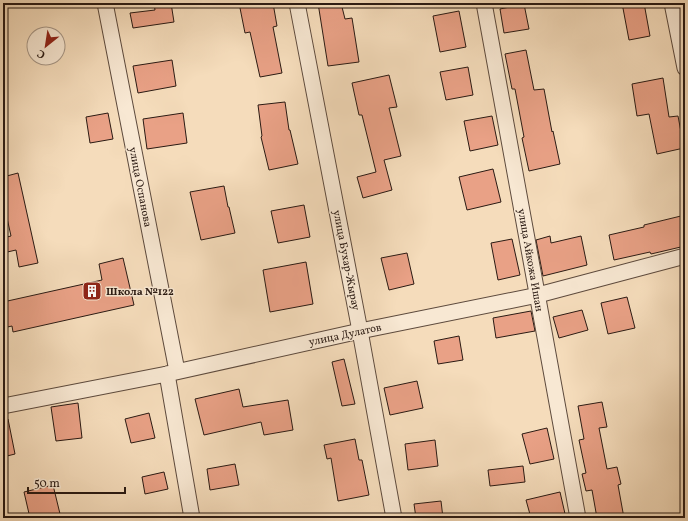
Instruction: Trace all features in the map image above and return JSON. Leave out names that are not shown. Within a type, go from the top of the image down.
[{"type":"street","name":"улица Оспанова","points":[[105,3],[172,372],[192,518]]},
{"type":"street","name":"улица Бухар-Жырау","points":[[297,3],[360,331],[394,518]]},
{"type":"street","name":"улица Айкожа Ишан","points":[[484,3],[578,518]]},
{"type":"street","points":[[672,3],[685,68]]},
{"type":"street","name":"улица Дулатов","points":[[3,406],[538,295],[685,256]]},
{"type":"building","points":[[154,3],[171,3],[174,22],[133,28],[130,13],[155,10]]},
{"type":"building","points":[[239,3],[273,3],[277,26],[273,27],[282,73],[260,77],[250,32],[245,33]]},
{"type":"building","points":[[318,3],[341,3],[345,19],[352,18],[359,62],[328,66]]},
{"type":"building","points":[[622,3],[644,3],[650,36],[629,40]]},
{"type":"building","points":[[524,4],[529,29],[504,33],[500,9]]},
{"type":"building","points":[[459,11],[466,47],[440,52],[433,16]]},
{"type":"building","points":[[526,50],[534,90],[544,89],[560,164],[529,171],[522,138],[524,137],[515,89],[512,89],[505,54]]},
{"type":"building","points":[[172,60],[176,86],[138,93],[133,66]]},
{"type":"building","points":[[468,67],[473,95],[446,100],[440,72]]},
{"type":"building","points":[[389,75],[397,107],[389,108],[401,156],[384,160],[392,190],[363,198],[357,177],[376,172],[362,115],[359,115],[352,83]]},
{"type":"building","points":[[663,78],[669,117],[678,116],[684,148],[657,154],[649,114],[637,116],[632,84]]},
{"type":"building","points":[[285,102],[289,130],[298,164],[269,170],[261,137],[258,105]]},
{"type":"building","points":[[108,113],[113,139],[90,143],[86,117]]},
{"type":"building","points":[[183,113],[187,143],[147,149],[143,119]]},
{"type":"building","points":[[492,116],[498,145],[470,151],[464,121]]},
{"type":"building","points":[[493,169],[501,202],[467,210],[459,177]]},
{"type":"building","points":[[18,173],[38,263],[19,267],[16,250],[3,253],[3,238],[11,236],[3,200],[3,177]]},
{"type":"building","points":[[224,186],[235,233],[201,240],[190,192]]},
{"type":"building","points":[[304,205],[310,237],[278,243],[271,211]]},
{"type":"building","points":[[685,215],[685,246],[651,254],[650,252],[614,260],[609,235]]},
{"type":"building","points":[[550,236],[551,243],[581,236],[587,265],[543,276],[536,240]]},
{"type":"building","points":[[512,239],[520,275],[498,280],[491,243]]},
{"type":"building","points":[[407,253],[414,284],[389,290],[381,258]]},
{"type":"building","name":"Школа №122","points":[[123,258],[134,305],[13,332],[12,326],[3,328],[3,302],[102,280],[99,264]]},
{"type":"building","points":[[306,262],[313,304],[270,312],[263,270]]},
{"type":"building","points":[[627,297],[635,328],[608,334],[601,303]]},
{"type":"building","points":[[582,310],[588,330],[559,338],[553,317]]},
{"type":"building","points":[[531,311],[535,331],[496,338],[493,318]]},
{"type":"building","points":[[459,336],[463,360],[438,364],[434,341]]},
{"type":"building","points":[[344,359],[355,404],[342,406],[332,362]]},
{"type":"building","points":[[417,381],[423,408],[390,415],[384,388]]},
{"type":"building","points":[[239,389],[243,407],[288,400],[293,430],[264,435],[261,422],[204,435],[195,399]]},
{"type":"building","points":[[602,402],[607,427],[599,428],[607,469],[617,467],[621,484],[618,485],[624,518],[597,518],[592,490],[586,491],[582,474],[586,473],[579,440],[584,439],[578,406]]},
{"type":"building","points":[[78,403],[82,438],[56,441],[51,407]]},
{"type":"building","points":[[149,413],[155,438],[131,443],[125,419]]},
{"type":"building","points":[[3,419],[8,419],[15,454],[3,457]]},
{"type":"building","points":[[547,428],[554,459],[530,464],[522,434]]},
{"type":"building","points":[[355,439],[359,460],[362,460],[369,495],[338,501],[331,458],[327,459],[324,445]]},
{"type":"building","points":[[435,440],[438,466],[408,470],[405,444]]},
{"type":"building","points":[[235,464],[239,485],[210,490],[207,469]]},
{"type":"building","points":[[523,466],[525,482],[490,486],[488,470]]},
{"type":"building","points":[[164,472],[168,489],[145,494],[142,477]]},
{"type":"building","points":[[53,485],[61,518],[30,518],[24,492]]},
{"type":"building","points":[[560,492],[566,518],[531,518],[526,500]]},
{"type":"building","points":[[441,501],[443,518],[416,518],[414,504]]},
{"type":"place","name":"Школа №122","points":[[92,291]]}]
